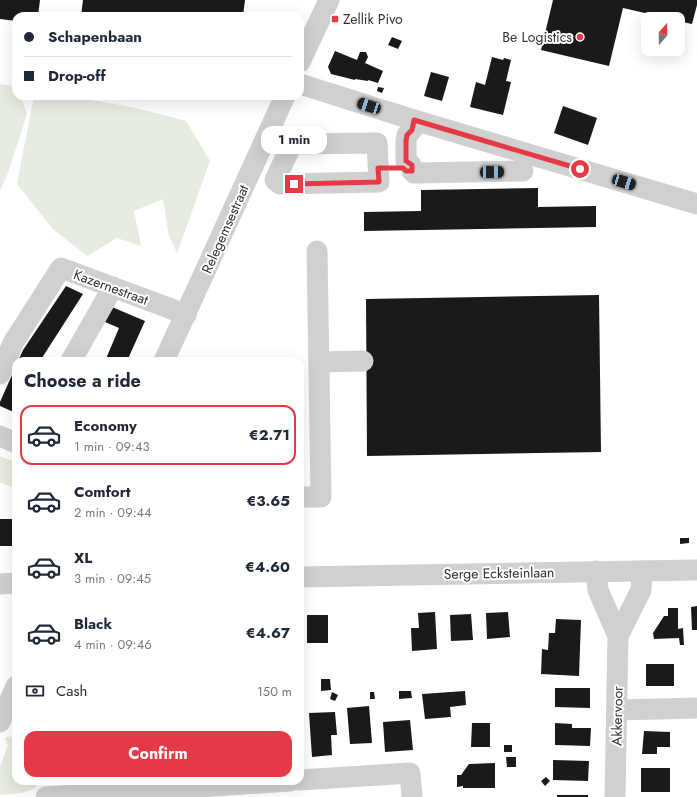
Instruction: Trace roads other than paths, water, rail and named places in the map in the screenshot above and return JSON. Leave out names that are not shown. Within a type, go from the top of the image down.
[{"type":"street","points":[[304,53],[329,0]]},
{"type":"street","points":[[304,85],[413,125],[697,204]]},
{"type":"street","name":"Relegemsestraat","points":[[166,357],[283,100]]},
{"type":"street","points":[[413,125],[407,135],[406,161],[414,173],[523,171]]},
{"type":"street","points":[[378,172],[403,175],[410,169]]},
{"type":"street","points":[[304,497],[321,496],[317,251]]},
{"type":"street","name":"Kazernestraat","points":[[0,374],[13,343],[61,268],[186,315]]},
{"type":"street","points":[[73,357],[113,287]]},
{"type":"street","points":[[319,362],[363,361]]},
{"type":"street","points":[[0,436],[12,441]]},
{"type":"street","points":[[304,483],[321,482]]},
{"type":"street","name":"Serge Ecksteinlaan","points":[[304,577],[697,570]]},
{"type":"street","name":"Akkervoor","points":[[596,571],[598,590],[618,636],[615,797]]},
{"type":"street","name":"Akkervoor","points":[[618,636],[641,590],[642,571]]},
{"type":"street","points":[[0,722],[12,695]]},
{"type":"street","points":[[617,710],[697,708]]},
{"type":"street","points":[[0,726],[8,730],[12,730]]},
{"type":"street","points":[[304,780],[410,773],[412,797]]},
{"type":"street","points":[[48,785],[48,797],[230,785]]},
{"type":"place","name":"Zellik Pivo","points":[[335,19]]},
{"type":"place","name":"Be Logistics","points":[[580,37]]}]
